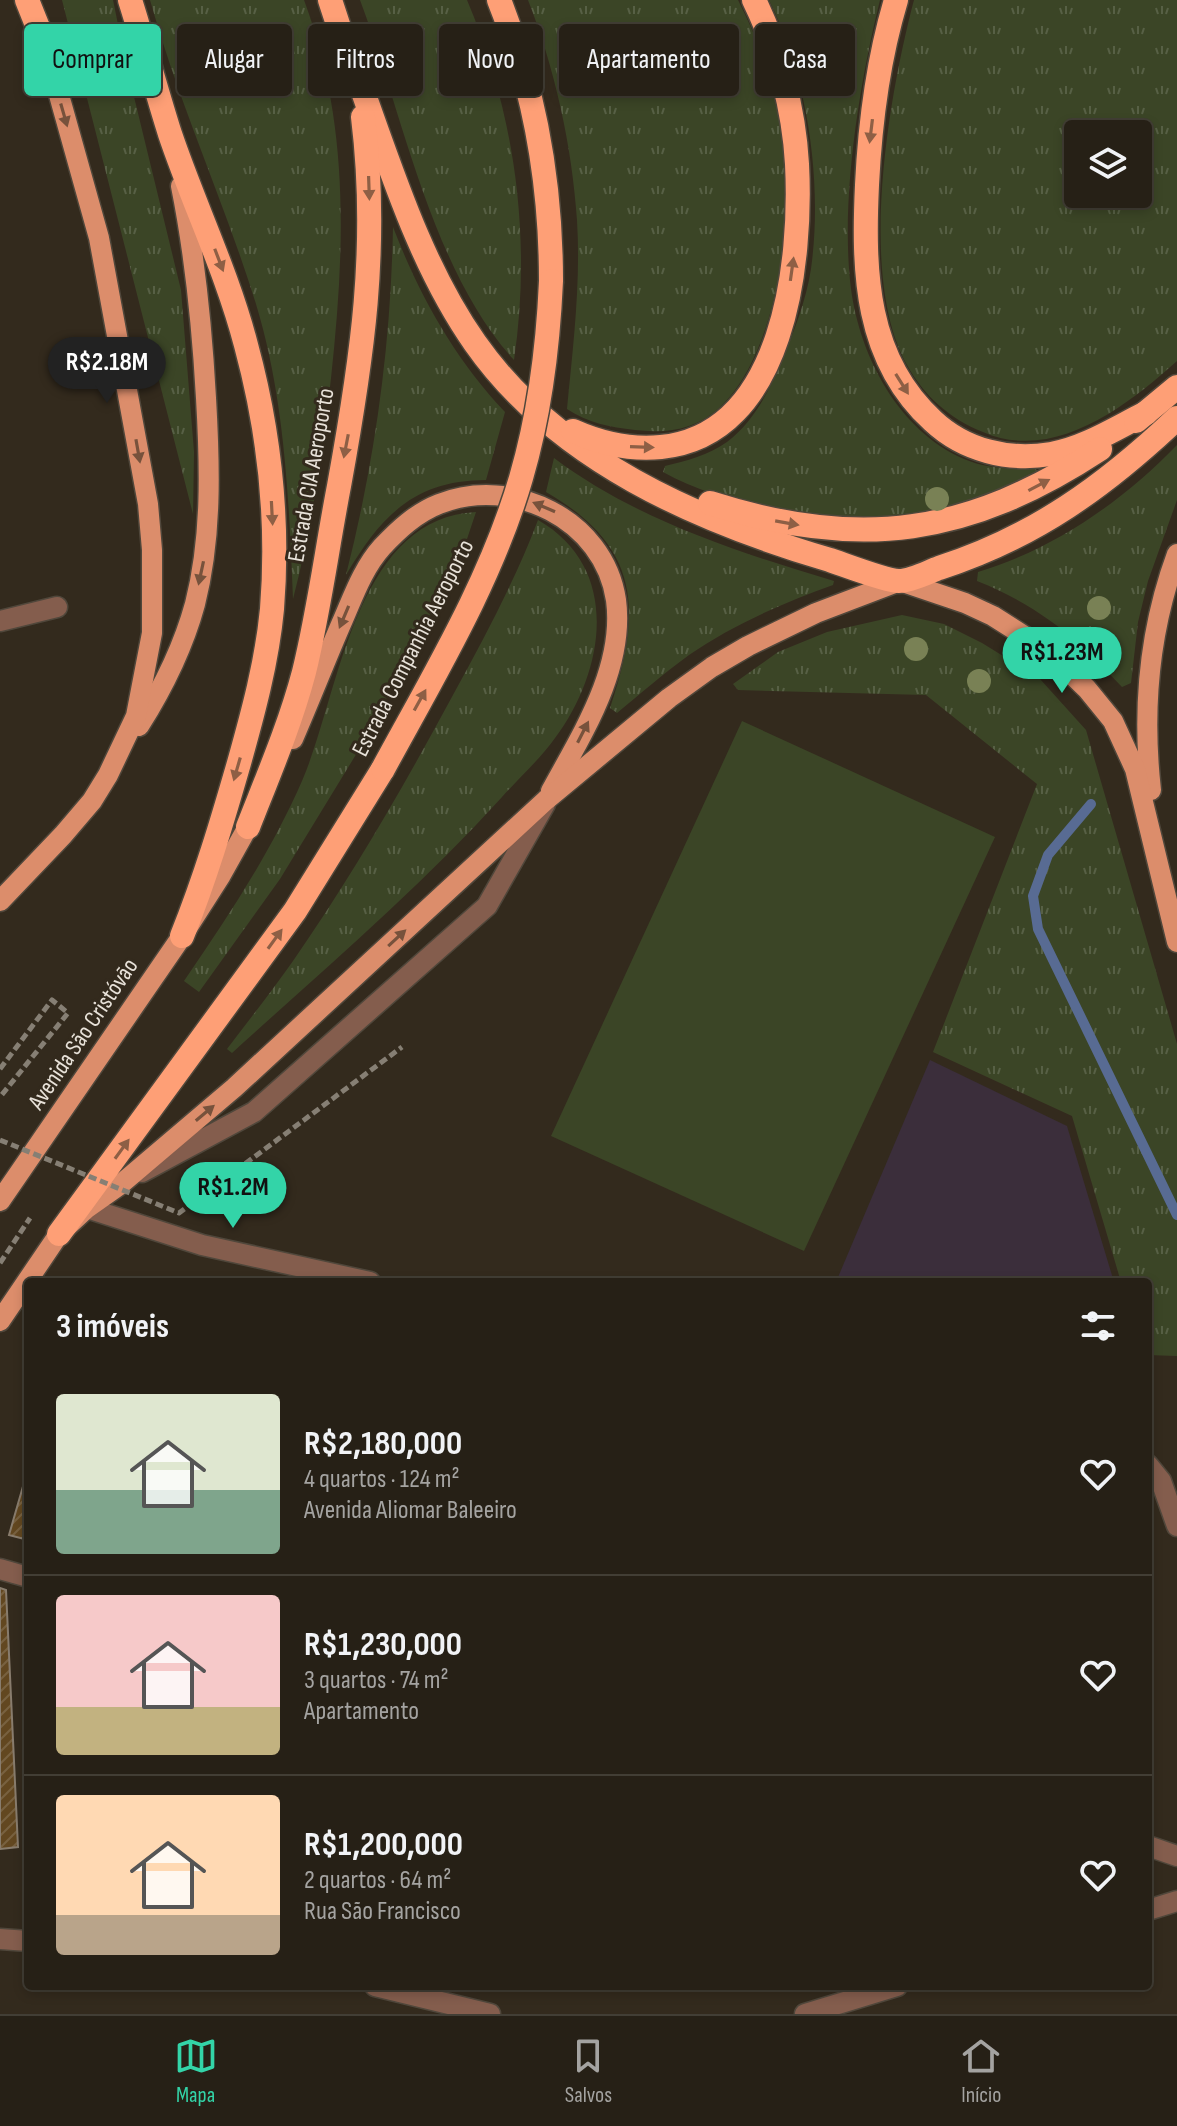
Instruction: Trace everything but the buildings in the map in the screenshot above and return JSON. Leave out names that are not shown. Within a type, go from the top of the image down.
[{"type":"highway","points":[[30,0],[38,24]]},
{"type":"highway","points":[[130,0],[171,135],[228,282],[246,344],[265,441],[274,550],[272,609],[264,664],[214,851],[182,936]]},
{"type":"highway","name":"Estrada CIA Aeroporto","points":[[330,0],[339,24]]},
{"type":"highway","name":"Estrada Companhia Aeroporto","points":[[59,1234],[295,911],[383,769],[476,594],[521,480],[541,391],[548,341],[551,240],[542,150],[525,78],[499,0]]},
{"type":"highway","points":[[542,416],[582,435],[615,445],[647,449],[675,446],[700,437],[732,416],[761,376],[790,287],[797,215],[797,162],[784,82],[754,0]]},
{"type":"highway","points":[[896,0],[874,103],[868,152],[864,249],[871,306],[897,377],[923,412],[940,427],[960,441],[1005,456],[1052,454],[1076,447],[1146,413]]},
{"type":"highway","name":"Estrada CIA Aeroporto","points":[[248,827],[304,672],[349,433],[370,275],[369,162],[359,96]]},
{"type":"highway","points":[[365,96],[413,223],[454,312],[477,346],[542,416],[594,456],[707,518],[761,540],[900,581],[1007,542],[1056,516],[1103,484],[1177,418]]},
{"type":"highway","points":[[631,479],[780,523],[843,531],[890,530],[960,516],[1028,491],[1100,449],[1177,387]]},
{"type":"main road","points":[[59,96],[99,238],[148,504],[152,550],[152,633],[146,669],[136,716],[108,775]]},
{"type":"main road","points":[[0,901],[92,801],[160,693],[180,650],[195,604],[206,544],[209,470],[202,322],[192,245],[171,135]]},
{"type":"main road","points":[[248,827],[288,753],[359,583],[378,551],[416,515],[440,503],[470,496],[502,495],[525,499],[558,513],[575,526],[589,543],[611,580],[617,620],[615,644],[607,674],[598,703],[546,800]]},
{"type":"main road","points":[[1159,866],[1148,764],[1148,681],[1154,632],[1177,554]]},
{"type":"main road","points":[[29,1278],[59,1234],[87,1208],[121,1184],[234,1088],[546,800],[669,698],[748,646],[816,613],[900,581],[965,603],[1029,639],[1087,689],[1113,721],[1135,769],[1177,942]]},
{"type":"main road","name":"Estrada CIA Aeroporto","points":[[182,936],[248,827]]},
{"type":"main road","name":"Avenida São Cristóvão","points":[[1,1200],[182,936]]},
{"type":"main road","points":[[0,1321],[24,1286]]},
{"type":"street","points":[[0,621],[57,607]]},
{"type":"street","points":[[121,1184],[254,1112],[487,906],[546,800]]},
{"type":"street","points":[[87,1208],[202,1245],[352,1278]]},
{"type":"street","points":[[1155,1473],[1177,1526]]},
{"type":"street","points":[[0,1569],[24,1576]]},
{"type":"street","points":[[1152,1847],[1177,1856]]},
{"type":"street","points":[[1152,1909],[1177,1901]]},
{"type":"street","points":[[0,1939],[24,1941]]},
{"type":"street","points":[[391,1990],[490,2014]]},
{"type":"street","points":[[805,2014],[884,1990]]},
{"type":"path","points":[[0,1069],[52,1000],[68,1013],[0,1097]]},
{"type":"path","points":[[0,1140],[179,1213],[402,1047]]},
{"type":"path","points":[[1,1200],[59,1234]]},
{"type":"path","points":[[0,1263],[30,1218]]},
{"type":"shaded area","points":[[930,1060],[1067,1126],[1113,1278],[838,1278]]},
{"type":"green space","points":[[62,0],[113,0],[118,24],[68,24]]},
{"type":"green space","points":[[150,0],[304,0],[312,24],[308,24],[308,96],[330,96],[340,187],[336,330],[320,461],[293,599],[284,450],[266,340],[243,266],[181,96],[292,96],[292,24],[177,24],[177,85],[161,36],[161,24],[157,24]]},
{"type":"green space","points":[[360,0],[467,0],[476,24],[439,24],[439,96],[499,96],[508,131],[520,222],[519,314],[514,360],[485,323],[440,236],[392,96],[423,96],[423,24],[369,24]]},
{"type":"green space","points":[[528,0],[738,0],[755,36],[755,96],[776,96],[786,141],[788,193],[780,270],[771,311],[740,384],[717,410],[689,426],[662,431],[626,429],[591,421],[567,409],[577,291],[575,192],[554,80],[543,43],[543,24],[537,24]]},
{"type":"green space","points":[[769,0],[880,0],[859,106],[848,219],[851,289],[863,340],[886,389],[902,411],[941,446],[981,465],[1036,469],[1037,472],[989,494],[939,509],[887,517],[834,519],[734,500],[663,472],[665,466],[720,447],[752,416],[786,351],[809,281],[815,202],[803,96],[855,96],[855,24],[779,24]]},
{"type":"green space","points":[[914,0],[1177,0],[1177,361],[1136,395],[1088,425],[1062,435],[1036,440],[1010,440],[983,432],[939,405],[921,387],[907,365],[892,328],[883,284],[882,185],[895,85]]},
{"type":"green space","points":[[86,96],[134,96],[181,290],[194,452],[193,514]]},
{"type":"green space","points":[[393,227],[414,277],[440,325],[470,370],[505,412],[486,480],[439,487],[402,506],[372,536],[346,575],[380,402],[389,315]]},
{"type":"green space","points":[[1177,445],[1177,500],[1148,581],[1138,622],[1131,683],[1122,687],[1071,636],[1019,601],[977,581],[978,572],[1060,537],[1133,486]]},
{"type":"green space","points":[[554,458],[618,499],[688,532],[834,581],[833,585],[740,624],[705,644],[617,713],[610,708],[627,641],[629,612],[626,585],[617,559],[601,535],[578,513],[546,492]]},
{"type":"green space","points":[[476,512],[465,545],[441,595],[363,743],[280,879],[199,992],[184,981],[248,884],[290,807],[315,745],[358,616],[377,577],[403,544],[435,522]]},
{"type":"green space","points":[[538,520],[565,540],[583,565],[593,592],[597,622],[594,652],[572,711],[543,753],[438,864],[232,1053],[227,1049],[315,929],[396,797],[487,631]]},
{"type":"green space","points":[[902,615],[944,624],[982,643],[1040,679],[1086,730],[1177,1044],[1177,1356],[1152,1355],[1152,1278],[1120,1278],[1072,1116],[933,1052],[1037,784],[926,695],[738,690],[733,684],[778,652],[827,632]]},
{"type":"green space","points":[[742,721],[995,837],[804,1251],[551,1136]]},
{"type":"waterway","points":[[1091,804],[1048,855],[1033,896],[1038,929],[1177,1215]]}]
